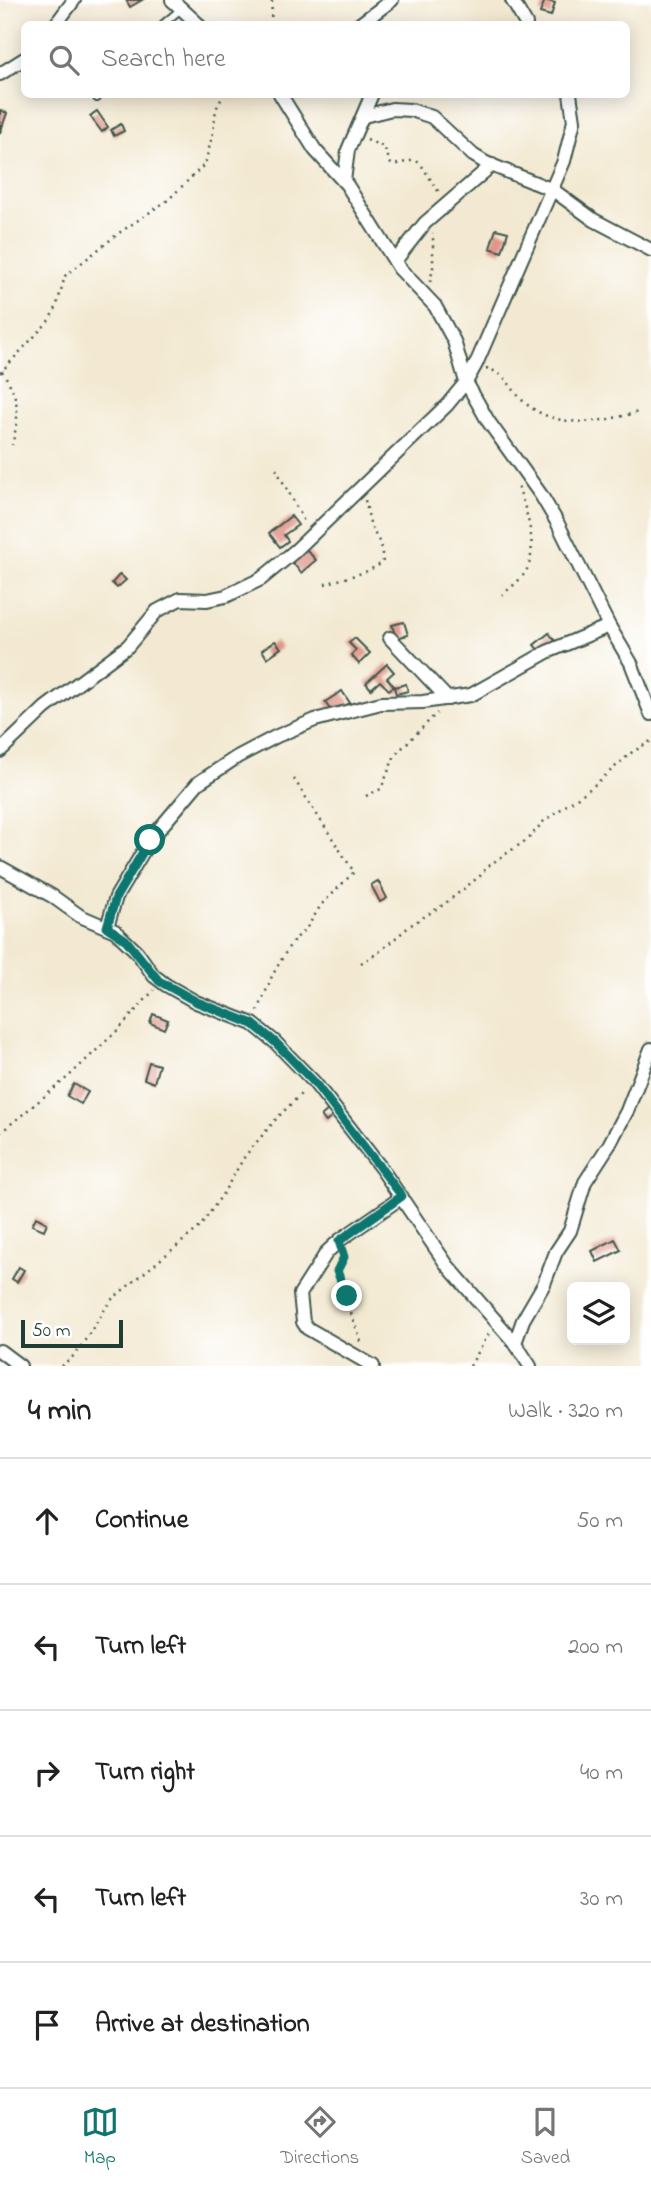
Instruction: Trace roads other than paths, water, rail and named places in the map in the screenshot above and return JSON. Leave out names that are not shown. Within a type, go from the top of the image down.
[{"type":"street","points":[[58,21],[74,0]]},
{"type":"street","points":[[368,21],[392,0]]},
{"type":"street","points":[[512,0],[524,21]]},
{"type":"street","points":[[176,4],[195,21]]},
{"type":"street","points":[[0,74],[21,61]]},
{"type":"street","points":[[282,98],[314,150],[344,181],[395,261],[435,306],[454,341],[466,382],[488,421],[557,522],[635,672],[651,714]]},
{"type":"street","points":[[344,181],[348,150],[371,98]]},
{"type":"street","points":[[0,751],[45,708],[128,646],[157,611],[180,599],[207,600],[236,593],[261,579],[312,535],[433,419],[466,382],[564,162],[574,121],[571,98]]},
{"type":"street","points":[[364,116],[392,109],[421,112],[442,125],[473,155],[553,190],[594,220],[651,250]]},
{"type":"street","points":[[395,261],[432,217],[492,165]]},
{"type":"street","points":[[107,927],[116,897],[150,840],[198,783],[237,757],[315,720],[387,702],[448,699],[481,690],[547,652],[609,626]]},
{"type":"street","points":[[390,638],[448,699]]},
{"type":"street","points":[[0,867],[52,896],[80,916],[107,927],[126,940],[154,976],[182,995],[253,1024],[275,1042],[314,1082],[402,1196],[447,1265],[523,1355]]},
{"type":"street","points":[[514,1366],[523,1355],[523,1320],[544,1284],[556,1252],[570,1231],[585,1182],[627,1111],[651,1049]]},
{"type":"street","points":[[370,1364],[316,1335],[303,1322],[299,1301],[302,1288],[327,1252],[402,1196]]},
{"type":"street","points":[[0,1351],[20,1366]]},
{"type":"lane","points":[[165,21],[176,4]]}]
